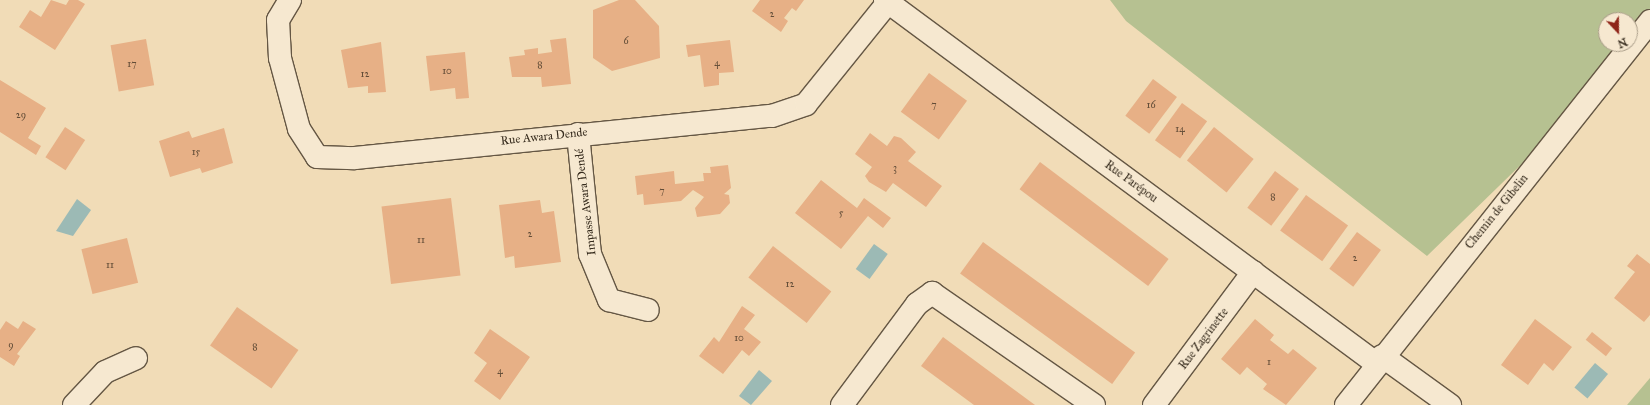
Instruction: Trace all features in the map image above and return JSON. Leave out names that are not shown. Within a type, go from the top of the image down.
[{"type":"street","name":"Rue Awara Dende","points":[[290,0],[278,20],[280,58],[299,129],[317,156],[355,158],[578,134],[772,116],[806,104],[888,1]]},
{"type":"street","name":"Rue Parépou","points":[[888,1],[1253,272],[1379,360],[1450,405]]},
{"type":"street","name":"Chemin de Gibelin","points":[[1346,405],[1379,360],[1650,21]]},
{"type":"street","name":"Impasse Awara Dendé","points":[[578,134],[590,254],[609,300],[648,310]]},
{"type":"street","name":"Rue Zagrinette","points":[[1154,405],[1253,272]]},
{"type":"street","points":[[842,405],[917,304],[932,293],[1094,405]]},
{"type":"street","points":[[74,405],[105,372],[136,358]]},
{"type":"green space","points":[[1110,0],[1650,0],[1650,39],[1638,51],[1638,12],[1598,12],[1598,52],[1637,52],[1427,256],[1126,21]]},
{"type":"green space","points":[[1650,378],[1650,405],[1627,405]]},
{"type":"water","points":[[77,199],[91,210],[73,236],[56,231]]},
{"type":"water","points":[[874,244],[888,254],[870,279],[856,269]]},
{"type":"water","points":[[1595,363],[1608,374],[1587,398],[1574,388]]},
{"type":"water","points":[[759,370],[772,381],[751,405],[739,396]]},
{"type":"building","points":[[51,0],[66,5],[69,0],[78,0],[85,4],[55,50],[19,27],[30,10],[41,17]]},
{"type":"building","points":[[619,0],[635,0],[659,26],[660,58],[612,71],[593,58],[593,10]]},
{"type":"building","points":[[760,0],[804,0],[796,11],[792,8],[784,18],[788,21],[781,32],[752,11]]},
{"type":"building","points":[[566,38],[571,84],[542,87],[541,77],[512,77],[509,57],[525,55],[524,50],[538,48],[538,54],[552,52],[550,40]]},
{"type":"building","points":[[146,39],[154,85],[119,92],[111,45]]},
{"type":"building","points":[[730,40],[734,72],[719,73],[719,85],[704,87],[700,55],[688,57],[686,45]]},
{"type":"building","points":[[381,42],[386,92],[368,93],[368,86],[348,88],[341,50]]},
{"type":"building","points":[[465,52],[469,98],[456,99],[455,88],[430,91],[426,56]]},
{"type":"building","points":[[929,73],[967,101],[939,139],[901,112]]},
{"type":"building","points":[[1153,79],[1177,97],[1149,134],[1125,116]]},
{"type":"building","points":[[0,80],[46,108],[28,138],[41,146],[36,155],[0,132]]},
{"type":"building","points":[[1182,103],[1207,121],[1180,158],[1155,140]]},
{"type":"building","points":[[65,127],[85,140],[66,170],[45,157]]},
{"type":"building","points":[[1214,127],[1254,159],[1227,193],[1187,160]]},
{"type":"building","points":[[224,128],[233,163],[202,173],[200,168],[170,177],[159,141],[189,131],[192,138]]},
{"type":"building","points":[[870,133],[887,146],[894,136],[901,138],[916,152],[908,161],[942,186],[926,207],[893,183],[886,192],[869,182],[865,176],[872,167],[855,154]]},
{"type":"building","points":[[1040,162],[1169,259],[1148,286],[1020,189]]},
{"type":"building","points":[[728,165],[731,188],[724,194],[729,195],[730,203],[720,214],[697,217],[695,208],[704,197],[693,190],[681,201],[644,205],[643,194],[637,195],[635,176],[674,171],[675,184],[704,181],[703,173],[711,173],[710,167]]},
{"type":"building","points":[[1275,171],[1299,189],[1271,226],[1247,208]]},
{"type":"building","points":[[821,180],[857,208],[864,198],[891,218],[883,228],[868,216],[841,249],[795,213]]},
{"type":"building","points":[[1306,195],[1348,226],[1322,261],[1280,231]]},
{"type":"building","points":[[451,198],[461,275],[391,284],[382,207]]},
{"type":"building","points":[[540,200],[542,213],[554,211],[561,262],[515,268],[514,256],[505,258],[499,205]]},
{"type":"building","points":[[1357,232],[1381,250],[1353,287],[1329,269]]},
{"type":"building","points":[[127,238],[138,283],[93,294],[81,249]]},
{"type":"building","points":[[983,242],[1135,353],[1112,384],[960,274]]},
{"type":"building","points":[[773,246],[831,292],[807,323],[748,278]]},
{"type":"building","points":[[1637,254],[1650,264],[1650,315],[1644,322],[1614,298],[1635,272],[1627,266]]},
{"type":"building","points":[[742,306],[755,315],[744,329],[761,342],[749,356],[742,350],[723,374],[699,356],[714,337],[719,342]]},
{"type":"building","points":[[237,307],[298,350],[271,389],[210,346]]},
{"type":"building","points":[[1255,319],[1274,335],[1270,340],[1288,354],[1293,349],[1317,368],[1286,405],[1263,389],[1267,384],[1247,367],[1240,375],[1221,359]]},
{"type":"building","points":[[1535,319],[1572,347],[1553,371],[1544,363],[1528,385],[1501,365]]},
{"type":"building","points":[[6,321],[18,329],[23,321],[36,329],[17,354],[20,356],[14,366],[0,357],[0,330]]},
{"type":"building","points":[[490,329],[530,357],[500,400],[474,381],[487,363],[474,353]]},
{"type":"building","points":[[1592,332],[1612,348],[1606,356],[1586,340]]},
{"type":"building","points":[[943,337],[1035,405],[974,405],[921,366]]}]
